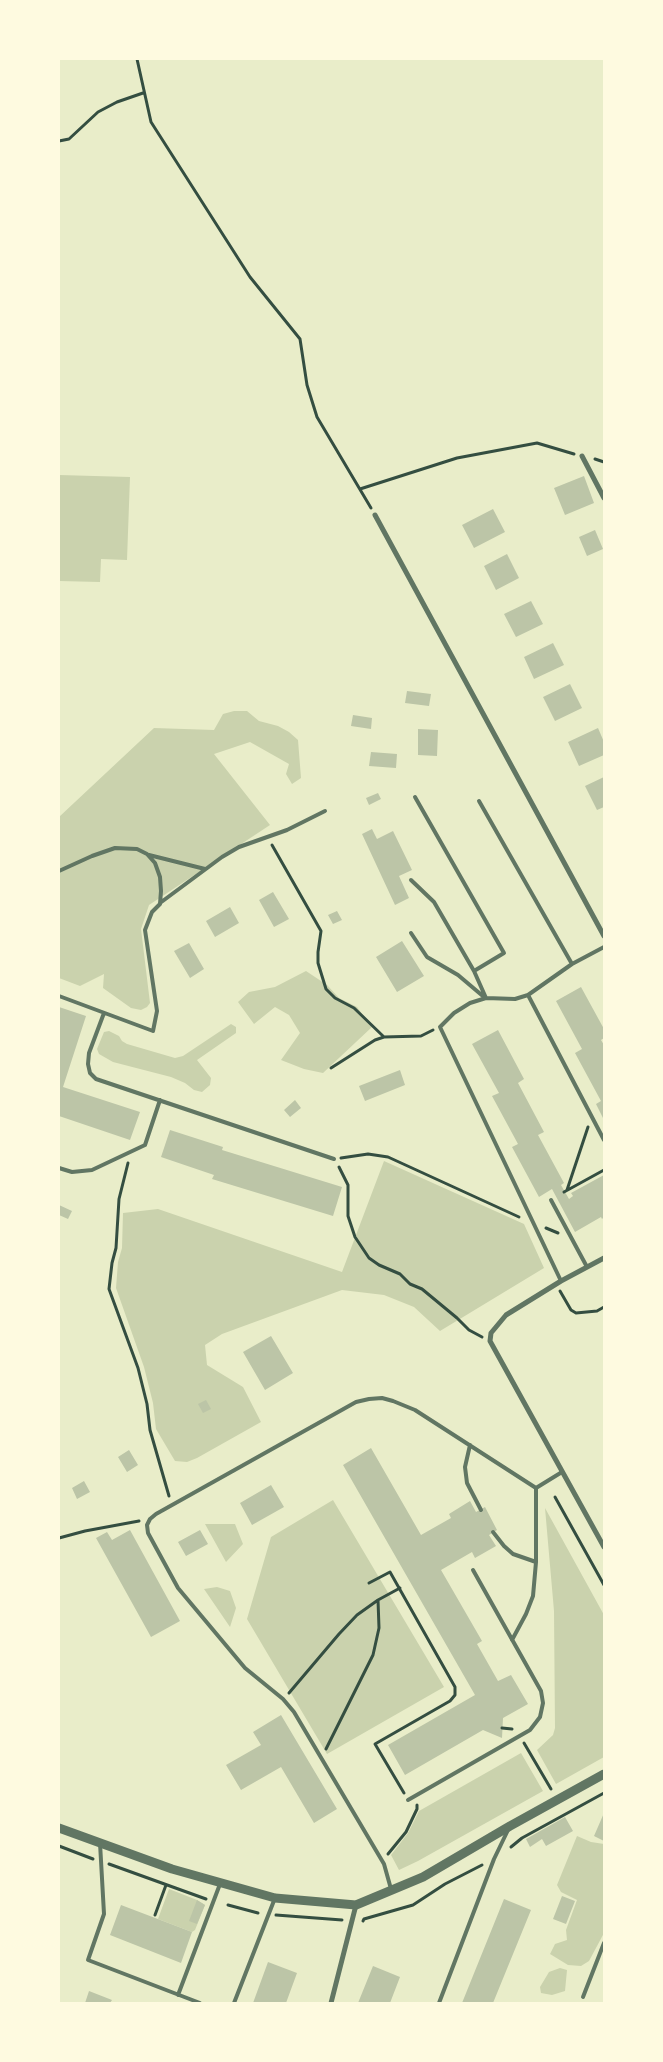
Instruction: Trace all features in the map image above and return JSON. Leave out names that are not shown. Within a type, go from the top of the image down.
[{"type":"street","points":[[582,456],[604,498]]},
{"type":"street","points":[[375,515],[604,936]]},
{"type":"street","points":[[604,1258],[559,1282],[506,1315],[491,1334],[490,1341],[604,1547]]},
{"type":"street","points":[[59,1828],[220,1884],[275,1898],[356,1905],[423,1877],[604,1774]]},
{"type":"street","points":[[331,2003],[356,1905]]},
{"type":"lane","points":[[414,797],[504,954],[474,971]]},
{"type":"lane","points":[[478,801],[572,964]]},
{"type":"lane","points":[[59,996],[153,1031],[157,1011],[145,930],[152,912],[206,869],[239,847],[287,830],[325,812]]},
{"type":"lane","points":[[59,871],[115,848],[137,850],[206,869]]},
{"type":"lane","points":[[147,854],[155,863],[160,876],[160,904]]},
{"type":"lane","points":[[411,880],[434,902],[474,971],[486,998]]},
{"type":"lane","points":[[411,933],[427,957],[458,975],[486,998]]},
{"type":"lane","points":[[559,1282],[535,1224],[440,1026],[454,1013],[470,1003],[486,998],[515,999],[528,995],[572,964],[604,947]]},
{"type":"lane","points":[[528,995],[604,1140]]},
{"type":"lane","points":[[104,1013],[89,1053],[88,1064],[90,1073],[96,1079],[334,1158]]},
{"type":"lane","points":[[59,1168],[72,1172],[92,1170],[145,1146],[160,1100]]},
{"type":"lane","points":[[551,1200],[587,1267]]},
{"type":"lane","points":[[392,1891],[388,1874],[380,1857],[294,1712],[284,1699],[245,1668],[178,1588],[148,1532],[147,1525],[150,1519],[171,1506],[356,1402],[369,1399],[382,1398],[415,1410],[536,1488]]},
{"type":"lane","points":[[470,1445],[465,1468],[467,1483],[481,1510]]},
{"type":"lane","points":[[536,1488],[562,1472]]},
{"type":"lane","points":[[512,1640],[533,1596],[536,1562],[536,1488]]},
{"type":"lane","points":[[493,1532],[513,1554],[536,1562]]},
{"type":"lane","points":[[408,1800],[530,1730],[540,1718],[543,1703],[541,1691],[473,1570]]},
{"type":"lane","points":[[439,2003],[494,1859],[510,1826]]},
{"type":"lane","points":[[100,1843],[104,1914],[88,1960],[200,2003]]},
{"type":"lane","points":[[178,1995],[220,1884]]},
{"type":"lane","points":[[234,2003],[275,1898]]},
{"type":"lane","points":[[583,1998],[604,1944]]},
{"type":"path","points":[[137,59],[144,84],[143,93],[151,122],[250,277],[300,339],[307,385],[317,417],[375,515]]},
{"type":"path","points":[[59,141],[69,139],[98,112],[116,102],[143,93]]},
{"type":"path","points":[[360,489],[457,458],[537,443],[604,462]]},
{"type":"path","points":[[267,837],[321,931],[318,963],[326,989],[335,998],[354,1008],[384,1037]]},
{"type":"path","points":[[331,1068],[375,1040],[384,1037],[421,1036],[440,1026]]},
{"type":"path","points":[[591,1115],[566,1191],[604,1170]]},
{"type":"path","points":[[129,1153],[119,1200],[116,1248],[109,1289],[138,1368],[147,1404],[150,1430],[171,1506]]},
{"type":"path","points":[[490,1341],[469,1330],[422,1289],[410,1284],[400,1274],[379,1265],[369,1258],[354,1237],[348,1216],[347,1181],[334,1158],[368,1154],[388,1158],[535,1224],[573,1239]]},
{"type":"path","points":[[559,1282],[571,1310],[576,1313],[597,1311],[604,1307]]},
{"type":"path","points":[[555,1497],[604,1585]]},
{"type":"path","points":[[59,1538],[85,1531],[150,1519]]},
{"type":"path","points":[[369,1584],[390,1572],[456,1687],[450,1701],[375,1744],[408,1800]]},
{"type":"path","points":[[284,1699],[357,1615],[378,1600],[400,1588]]},
{"type":"path","points":[[322,1758],[373,1655],[380,1628],[378,1600]]},
{"type":"path","points":[[502,1728],[511,1729],[520,1736],[553,1792]]},
{"type":"path","points":[[360,1926],[364,1919],[413,1904],[445,1884],[494,1859],[522,1838],[604,1792]]},
{"type":"path","points":[[380,1857],[390,1853],[406,1832],[417,1809],[418,1794]]},
{"type":"path","points":[[59,1846],[94,1859]]},
{"type":"path","points":[[108,1864],[202,1898]]},
{"type":"path","points":[[154,1915],[166,1885]]},
{"type":"path","points":[[228,1905],[258,1913]]},
{"type":"path","points":[[270,1915],[343,1920],[341,1929]]},
{"type":"green space","points":[[59,475],[130,477],[127,560],[101,559],[100,582],[59,581]]},
{"type":"green space","points":[[234,711],[247,711],[259,721],[278,726],[298,740],[301,778],[292,784],[286,774],[289,764],[250,742],[214,754],[270,825],[149,905],[141,929],[150,1003],[147,1007],[141,1010],[131,1008],[103,988],[104,974],[80,986],[59,978],[59,817],[154,728],[214,730],[223,714]]},
{"type":"green space","points":[[306,971],[327,985],[339,998],[357,1007],[372,1027],[323,1073],[304,1069],[281,1060],[300,1033],[289,1015],[275,1007],[254,1024],[238,1002],[249,992],[275,987]]},
{"type":"green space","points":[[231,1024],[236,1027],[236,1033],[197,1060],[211,1078],[210,1085],[202,1092],[194,1090],[185,1083],[171,1077],[113,1062],[99,1054],[97,1049],[104,1032],[109,1031],[119,1036],[127,1044],[175,1058],[183,1056]]},
{"type":"green space","points":[[384,1161],[524,1224],[544,1268],[440,1331],[414,1307],[384,1295],[342,1290],[222,1334],[205,1345],[207,1365],[243,1387],[261,1422],[197,1458],[187,1462],[175,1461],[156,1429],[153,1403],[144,1367],[116,1288],[118,1262],[122,1248],[123,1213],[158,1209],[342,1272]]},
{"type":"green space","points":[[333,1500],[444,1687],[327,1754],[247,1619],[271,1537]]},
{"type":"green space","points":[[545,1508],[604,1615],[604,1757],[556,1784],[537,1750],[553,1735],[555,1728],[554,1611]]},
{"type":"green space","points":[[205,1524],[235,1524],[243,1544],[226,1562]]},
{"type":"green space","points":[[217,1587],[230,1591],[236,1608],[230,1627],[204,1589]]},
{"type":"green space","points":[[521,1753],[543,1791],[399,1870],[391,1855],[408,1833],[419,1811]]},
{"type":"green space","points":[[577,1836],[591,1842],[604,1844],[604,1933],[589,1961],[581,1966],[568,1965],[550,1954],[555,1944],[567,1940],[566,1930],[577,1900],[561,1892],[557,1885]]},
{"type":"green space","points":[[169,1889],[205,1905],[195,1930],[192,1932],[158,1919]]},
{"type":"green space","points":[[560,1968],[567,1970],[565,1991],[552,1995],[541,1993],[540,1987],[549,1972]]},
{"type":"building","points":[[584,476],[594,503],[565,515],[554,488]]},
{"type":"building","points":[[493,509],[505,532],[474,548],[462,525]]},
{"type":"building","points":[[595,530],[603,549],[587,556],[579,537]]},
{"type":"building","points":[[507,554],[519,578],[496,590],[484,566]]},
{"type":"building","points":[[531,601],[543,624],[516,637],[504,614]]},
{"type":"building","points":[[553,643],[564,665],[534,679],[524,657]]},
{"type":"building","points":[[570,684],[582,708],[555,721],[543,697]]},
{"type":"building","points":[[407,691],[431,694],[429,706],[405,703]]},
{"type":"building","points":[[353,715],[372,718],[371,729],[351,726]]},
{"type":"building","points":[[598,728],[604,742],[604,755],[579,766],[568,742]]},
{"type":"building","points":[[418,729],[438,730],[437,756],[418,755]]},
{"type":"building","points":[[371,752],[397,754],[396,768],[369,766]]},
{"type":"building","points":[[604,777],[604,807],[597,810],[585,786]]},
{"type":"building","points":[[378,793],[381,799],[369,805],[366,798]]},
{"type":"building","points":[[372,829],[377,839],[393,831],[412,870],[399,876],[409,898],[395,905],[362,834]]},
{"type":"building","points":[[273,892],[289,919],[274,927],[259,900]]},
{"type":"building","points":[[230,907],[239,923],[215,937],[206,921]]},
{"type":"building","points":[[337,911],[342,920],[333,924],[328,915]]},
{"type":"building","points":[[402,941],[424,976],[397,992],[376,957]]},
{"type":"building","points":[[189,943],[204,969],[190,978],[174,951]]},
{"type":"building","points":[[581,987],[604,1029],[604,1038],[601,1040],[604,1045],[604,1120],[596,1104],[601,1101],[575,1053],[582,1049],[556,1001]]},
{"type":"building","points":[[59,1007],[86,1016],[63,1087],[140,1112],[130,1140],[59,1116]]},
{"type":"building","points":[[498,1030],[524,1079],[518,1083],[544,1132],[538,1135],[564,1183],[561,1185],[569,1199],[573,1196],[571,1193],[604,1175],[604,1217],[575,1232],[552,1189],[539,1197],[512,1147],[518,1144],[492,1096],[499,1093],[472,1044]]},
{"type":"building","points":[[400,1070],[405,1085],[365,1101],[359,1086]]},
{"type":"building","points":[[295,1100],[301,1108],[290,1117],[284,1110]]},
{"type":"building","points":[[170,1130],[223,1147],[222,1150],[342,1187],[333,1216],[212,1179],[214,1175],[161,1157]]},
{"type":"building","points":[[59,1205],[72,1211],[68,1219],[59,1215]]},
{"type":"building","points":[[271,1336],[293,1373],[265,1390],[243,1352]]},
{"type":"building","points":[[206,1400],[211,1409],[203,1413],[198,1404]]},
{"type":"building","points":[[371,1448],[421,1535],[451,1518],[449,1514],[470,1501],[476,1512],[485,1507],[497,1530],[489,1535],[496,1546],[475,1558],[472,1552],[441,1570],[482,1641],[477,1644],[498,1681],[511,1675],[528,1704],[503,1718],[502,1738],[483,1730],[405,1775],[388,1745],[475,1695],[343,1465]]},
{"type":"building","points":[[129,1450],[138,1465],[127,1472],[118,1457]]},
{"type":"building","points":[[84,1481],[90,1492],[77,1499],[72,1488]]},
{"type":"building","points":[[271,1485],[284,1507],[252,1525],[240,1503]]},
{"type":"building","points":[[130,1530],[180,1621],[151,1637],[96,1538],[107,1532],[112,1540]]},
{"type":"building","points":[[200,1530],[208,1544],[186,1556],[178,1542]]},
{"type":"building","points":[[281,1715],[337,1809],[314,1823],[281,1767],[241,1790],[226,1765],[261,1745],[253,1732]]},
{"type":"building","points":[[604,1813],[604,1841],[594,1836]]},
{"type":"building","points":[[565,1817],[573,1831],[546,1846],[542,1839],[530,1847],[526,1839]]},
{"type":"building","points":[[562,1896],[575,1901],[566,1924],[553,1919]]},
{"type":"building","points":[[504,1899],[531,1910],[493,2003],[462,2003]]},
{"type":"building","points":[[197,1900],[205,1905],[197,1924],[189,1921]]},
{"type":"building","points":[[121,1905],[192,1932],[181,1963],[110,1935]]},
{"type":"building","points":[[268,1962],[297,1973],[286,2003],[253,2003]]},
{"type":"building","points":[[373,1966],[400,1977],[390,2003],[358,2003]]},
{"type":"building","points":[[89,1991],[112,2000],[110,2003],[85,2003]]}]
